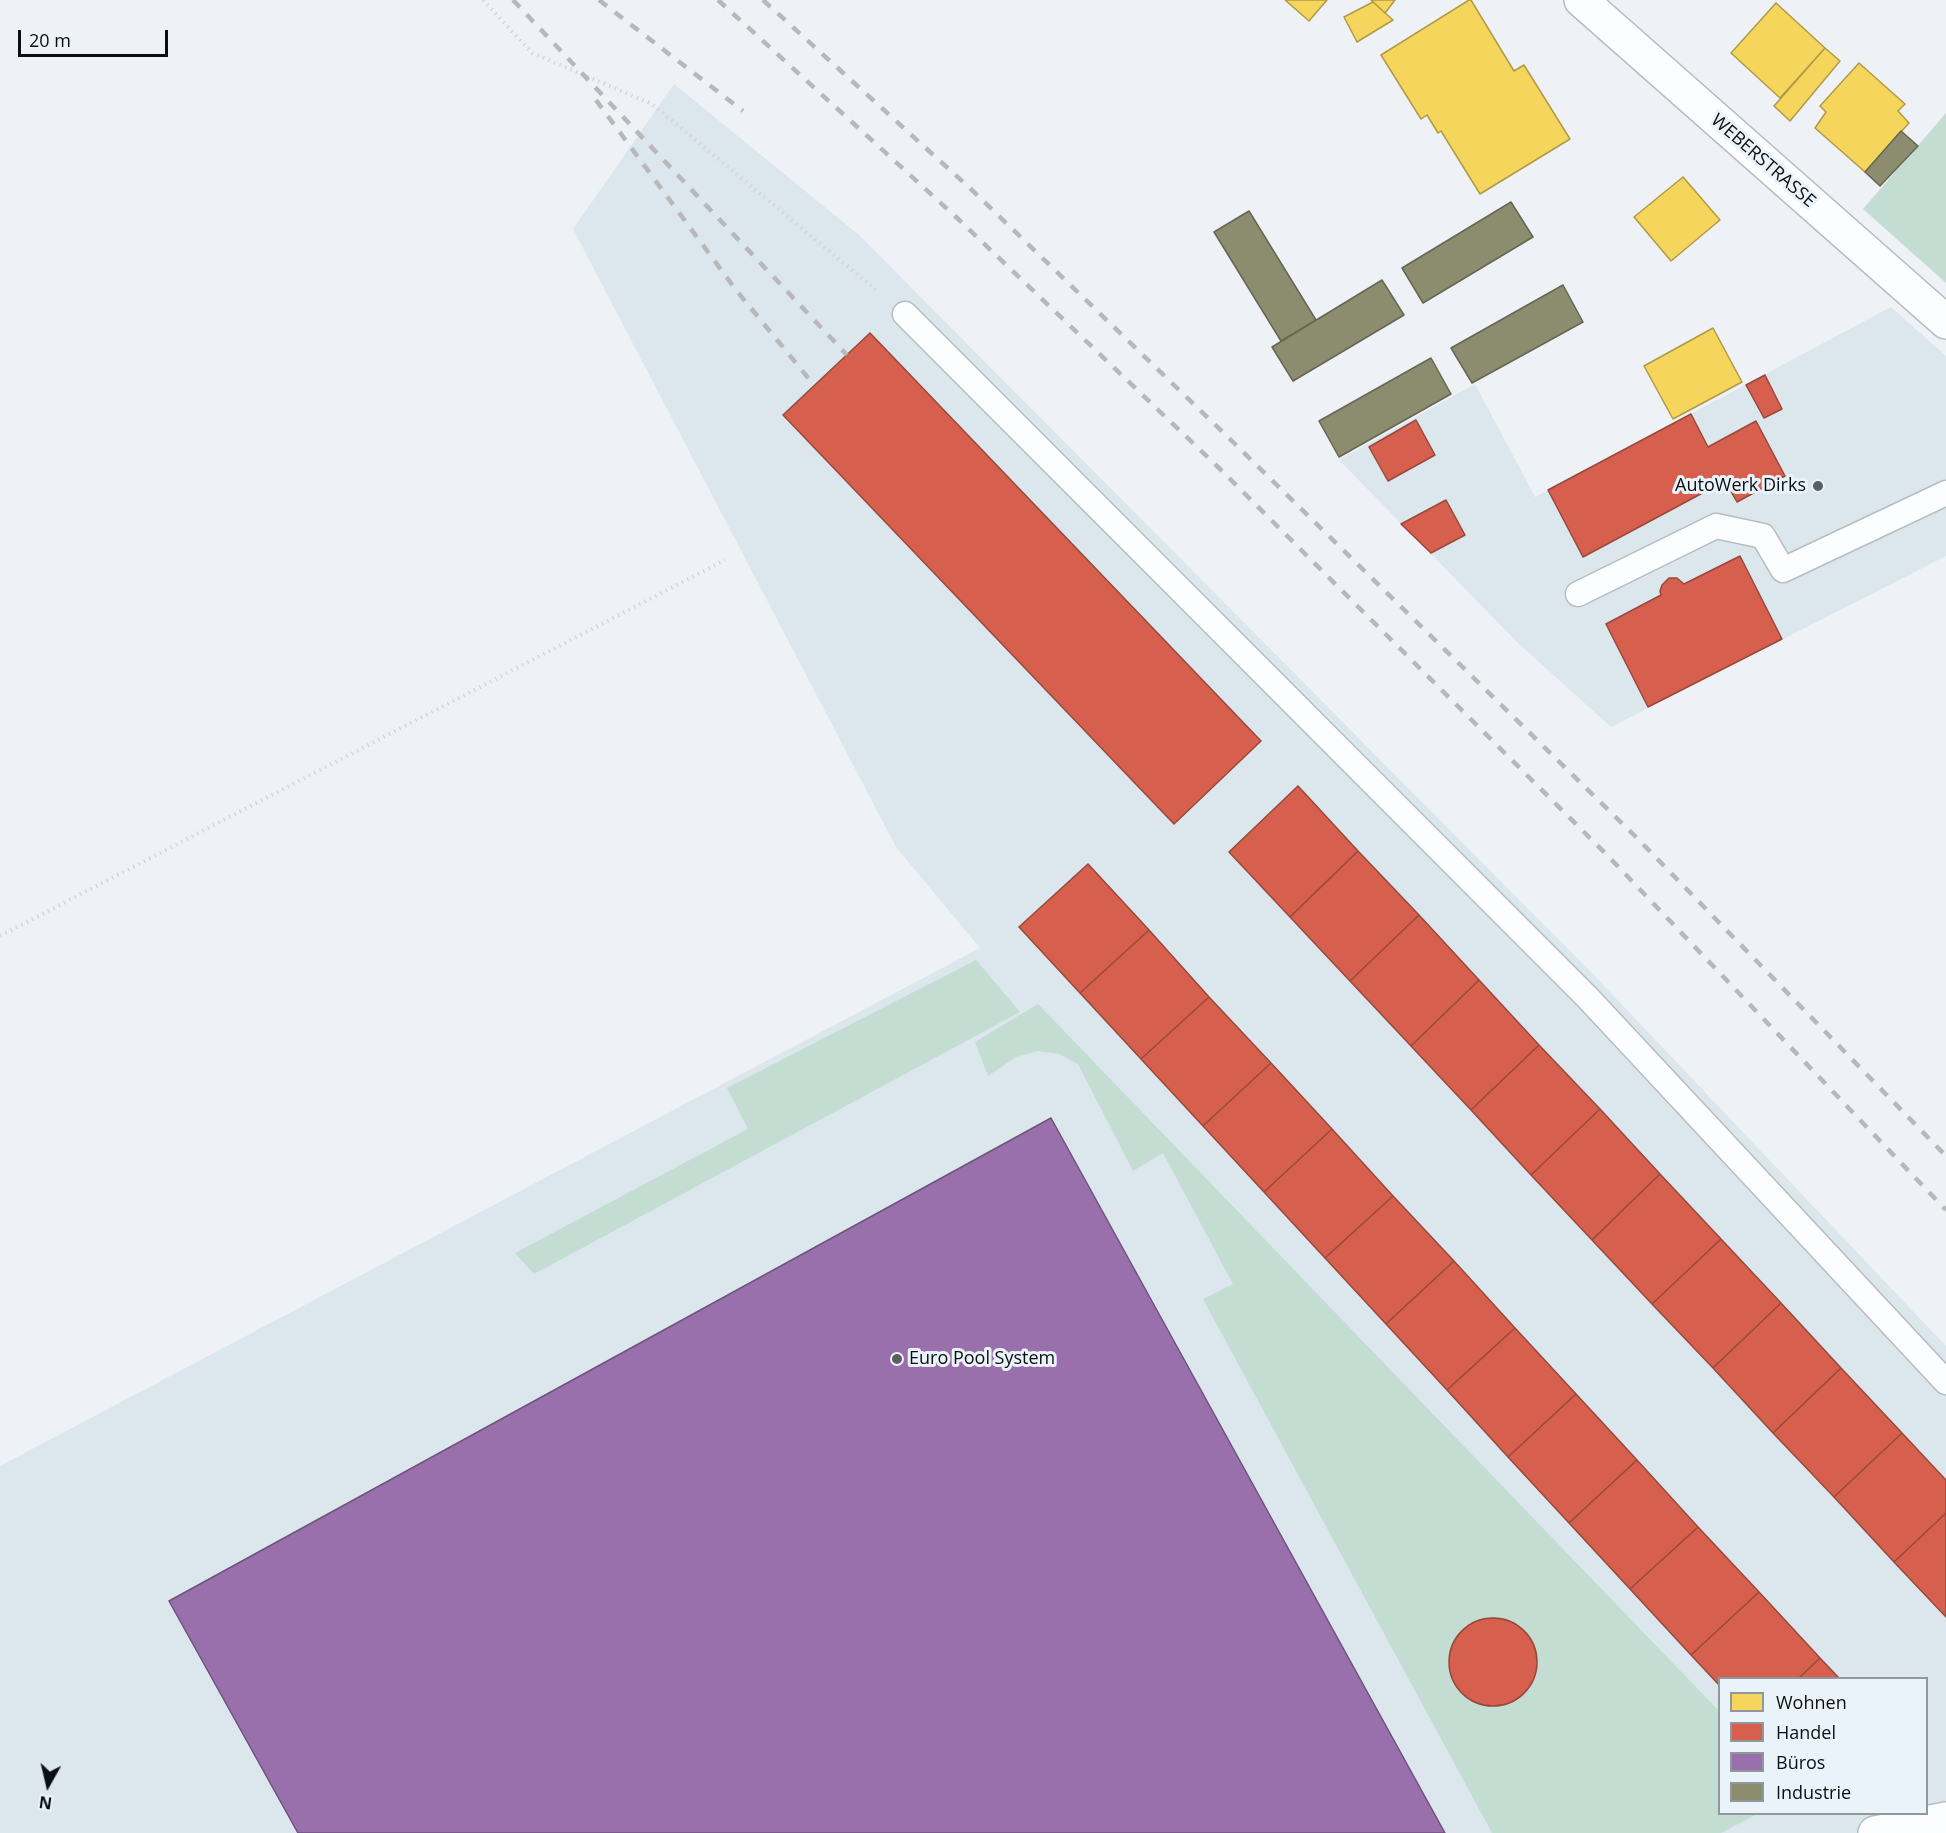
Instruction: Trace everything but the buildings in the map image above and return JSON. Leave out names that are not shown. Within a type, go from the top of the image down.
[{"type":"street","name":"WEBERSTRASSE","points":[[1581,0],[1946,321]]},
{"type":"street","points":[[1875,1833],[1946,1818]]},
{"type":"lane","points":[[905,314],[1588,998],[1946,1382]]},
{"type":"lane","points":[[1578,594],[1716,526],[1763,536],[1783,570],[1946,493]]},
{"type":"path","points":[[483,0],[532,53],[652,104],[905,314]]},
{"type":"path","points":[[0,936],[725,560]]},
{"type":"shaded area","points":[[674,84],[859,235],[1590,971],[1946,1346],[1946,1833],[0,1833],[0,1466],[980,948],[896,847],[573,229]]},
{"type":"shaded area","points":[[1891,307],[1946,356],[1946,556],[1611,727],[1519,644],[1339,460],[1475,384],[1535,497]]},
{"type":"green space","points":[[1946,113],[1946,283],[1863,209]]},
{"type":"green space","points":[[976,960],[1020,1012],[534,1274],[515,1253],[748,1129],[727,1088]]},
{"type":"green space","points":[[1038,1004],[1718,1710],[1718,1815],[1755,1815],[1721,1833],[1492,1833],[1203,1299],[1233,1284],[1163,1153],[1133,1171],[1078,1064],[1059,1054],[1038,1051],[1016,1057],[988,1076],[975,1042]]},
{"type":"railway","points":[[513,0],[847,355]]},
{"type":"railway","points":[[599,0],[743,111]]},
{"type":"railway","points":[[718,0],[955,216],[1218,467],[1608,856],[1946,1210]]},
{"type":"railway","points":[[763,0],[973,191],[1234,443],[1634,835],[1946,1156]]},
{"type":"railway","points":[[596,100],[736,290],[814,385]]},
{"type":"place","name":"AutoWerk Dirks","points":[[1818,486]]},
{"type":"place","name":"Euro Pool System","points":[[897,1359]]}]
